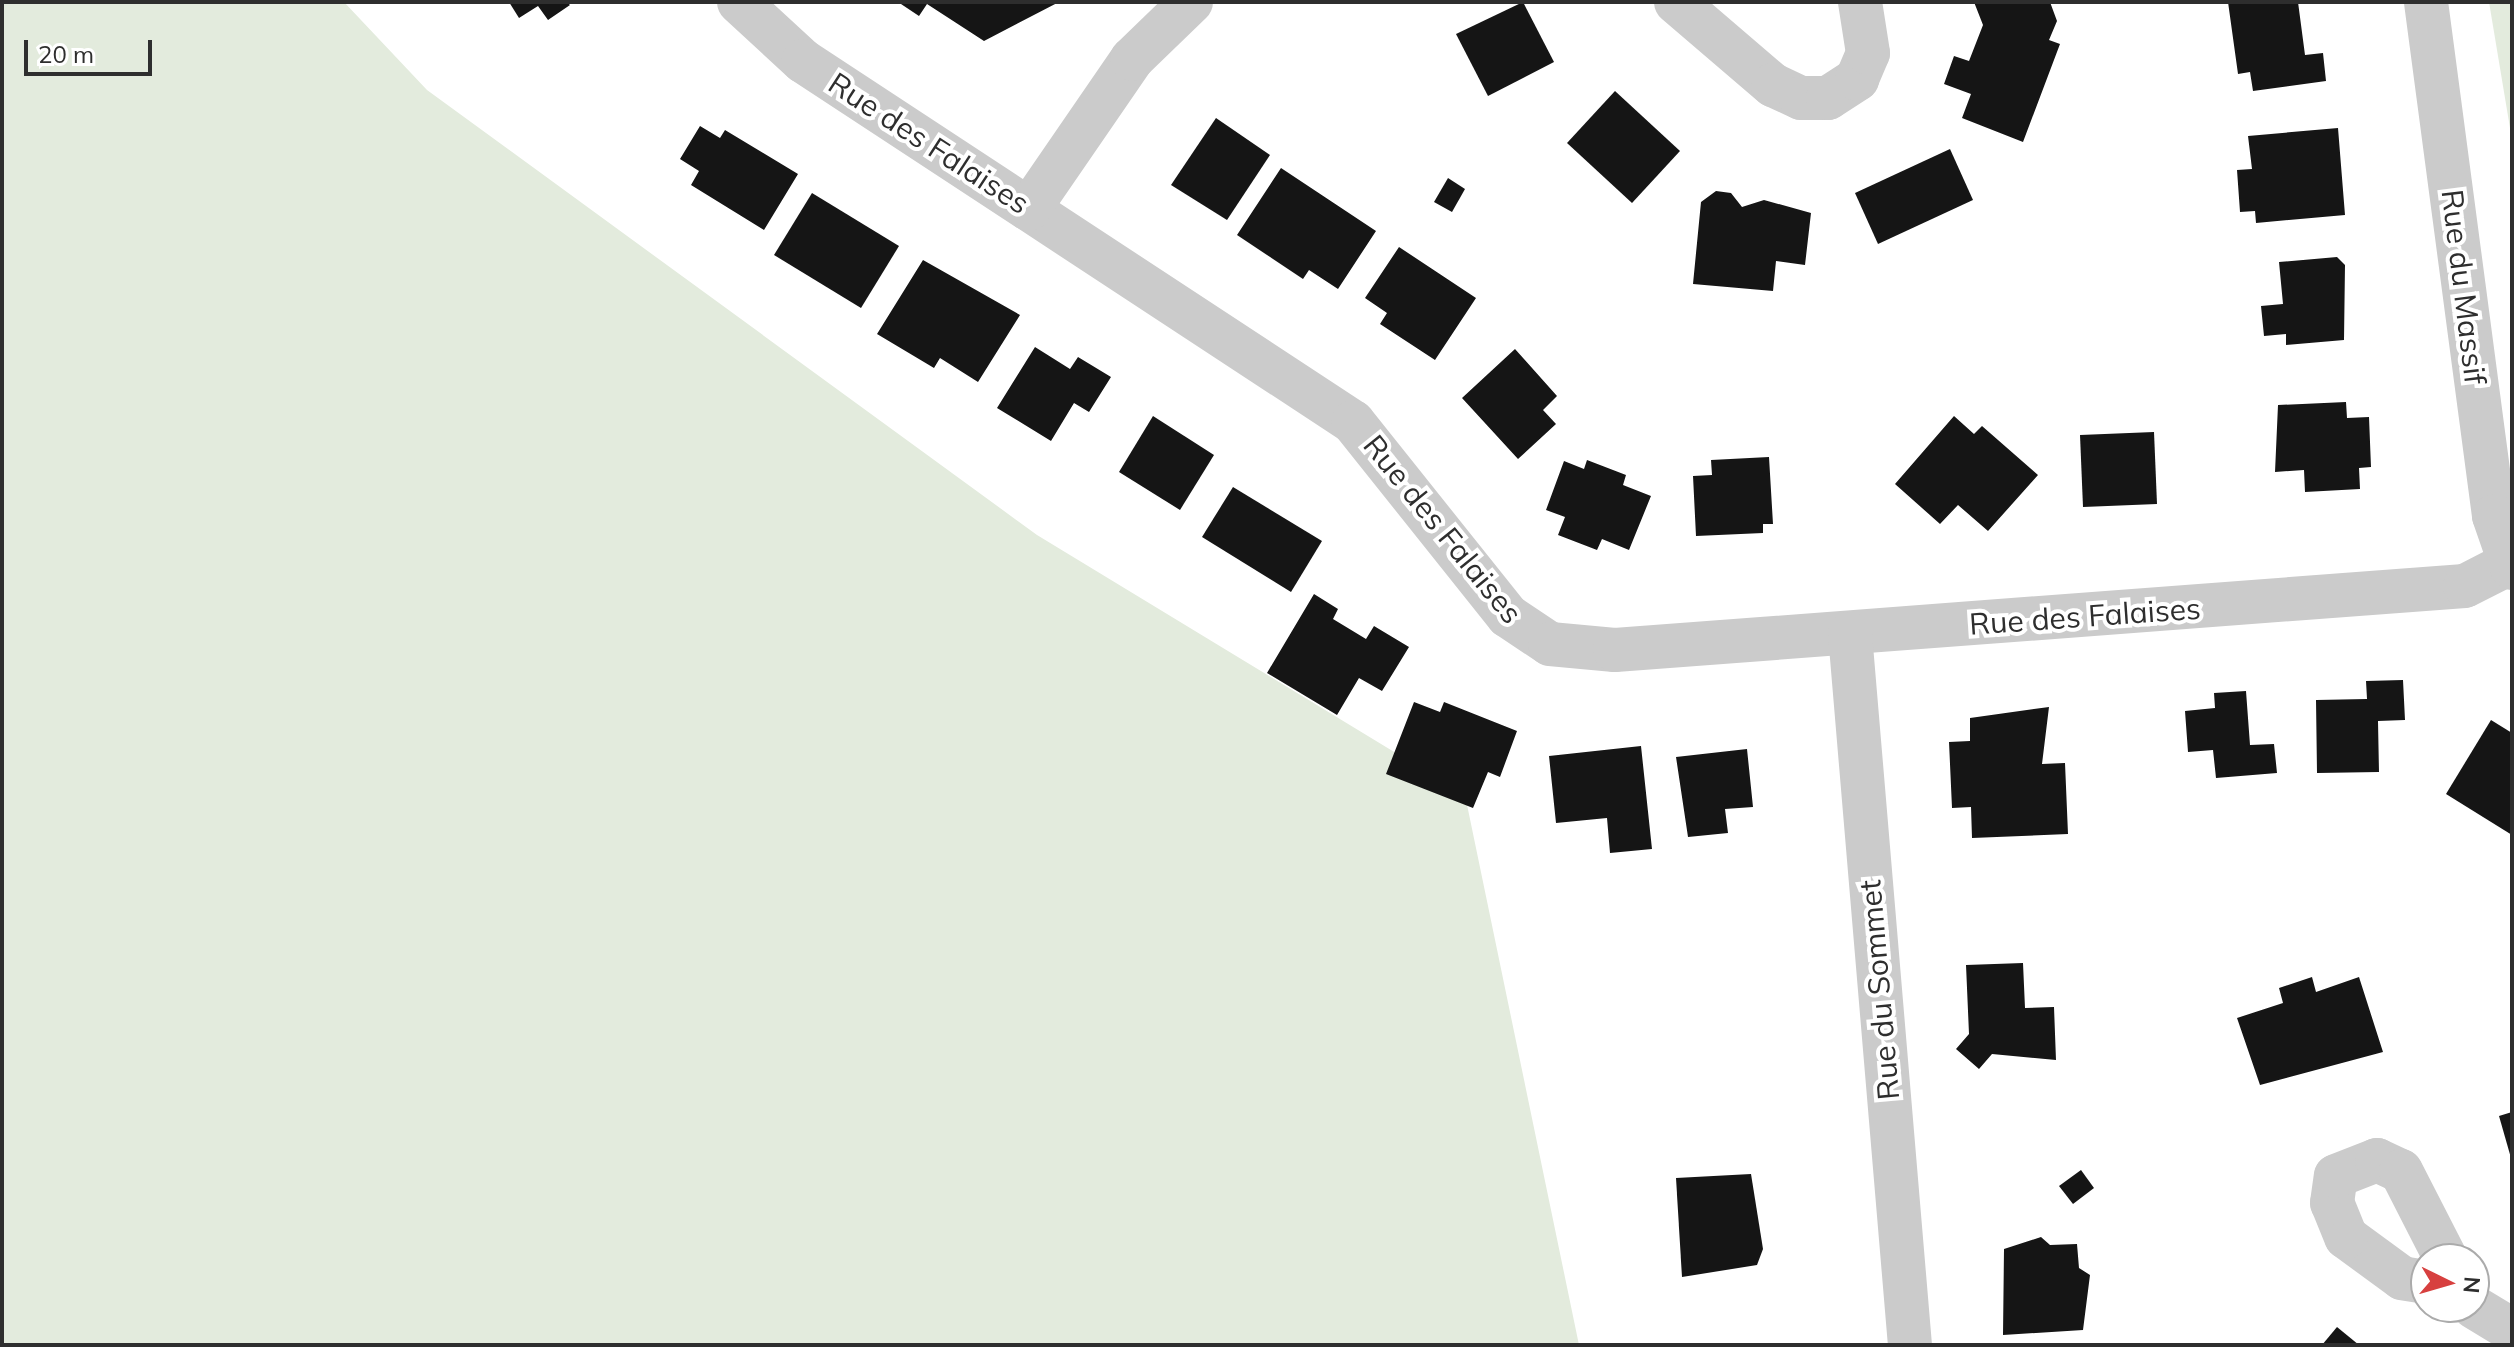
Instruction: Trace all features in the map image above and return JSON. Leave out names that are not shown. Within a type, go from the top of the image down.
[{"type":"street","name":"Rue des Falaises","points":[[739,2],[803,61],[1353,422],[1508,616],[1535,636],[1583,651],[1850,634],[2465,586],[2510,566]]},
{"type":"street","points":[[1029,209],[1132,59],[1191,2]]},
{"type":"street","points":[[1676,2],[1773,85],[1801,98],[1828,98],[1857,79],[1868,53],[1860,2]]},
{"type":"street","name":"Rue du Massif","points":[[2426,2],[2494,516],[2510,566]]},
{"type":"street","name":"Rue du Sommet","points":[[1850,634],[1910,1345]]},
{"type":"street","points":[[2410,1279],[2402,1278],[2346,1237],[2332,1203],[2336,1176],[2377,1160],[2401,1171],[2425,1205],[2440,1243]]},
{"type":"street","points":[[2490,1317],[2512,1330]]},
{"type":"shaded area","points":[[2,2],[344,2],[427,90],[1037,535],[1465,795],[1579,1345],[2,1345]]},
{"type":"shaded area","points":[[2489,2],[2512,2],[2512,140]]},
{"type":"building","points":[[509,2],[567,2],[570,5],[548,20],[538,6],[519,18]]},
{"type":"building","points":[[898,2],[1059,2],[984,41],[927,4],[919,16]]},
{"type":"building","points":[[1523,2],[1554,62],[1488,96],[1456,34]]},
{"type":"building","points":[[1974,2],[2050,2],[2057,21],[2049,40],[2060,44],[2023,142],[1962,118],[1971,94],[1944,84],[1954,56],[1969,61],[1983,25]]},
{"type":"building","points":[[2228,2],[2298,2],[2305,55],[2323,53],[2326,81],[2253,91],[2250,72],[2238,74]]},
{"type":"building","points":[[1615,91],[1680,151],[1632,203],[1567,143]]},
{"type":"building","points":[[1216,118],[1270,155],[1227,220],[1171,185]]},
{"type":"building","points":[[700,126],[720,138],[725,130],[798,174],[764,230],[691,185],[699,171],[680,159]]},
{"type":"building","points":[[2338,128],[2345,215],[2256,223],[2255,211],[2240,212],[2237,170],[2252,169],[2248,136]]},
{"type":"building","points":[[1950,149],[1973,200],[1878,244],[1855,193]]},
{"type":"building","points":[[1281,168],[1376,231],[1338,289],[1309,270],[1303,279],[1237,235]]},
{"type":"building","points":[[1448,178],[1465,189],[1452,212],[1434,202]]},
{"type":"building","points":[[1716,191],[1731,193],[1742,207],[1764,200],[1811,213],[1805,265],[1776,261],[1773,291],[1693,284],[1701,202]]},
{"type":"building","points":[[812,193],[899,246],[861,308],[774,255]]},
{"type":"building","points":[[1399,247],[1476,298],[1435,360],[1380,324],[1387,313],[1365,298]]},
{"type":"building","points":[[2337,257],[2345,265],[2344,340],[2286,345],[2286,334],[2264,336],[2261,306],[2283,304],[2279,262]]},
{"type":"building","points":[[923,260],[1020,315],[978,382],[940,358],[934,368],[877,334]]},
{"type":"building","points":[[1035,347],[1070,369],[1078,357],[1111,377],[1089,412],[1074,403],[1051,441],[997,408]]},
{"type":"building","points":[[1515,349],[1557,396],[1543,410],[1556,424],[1518,459],[1462,398]]},
{"type":"building","points":[[2346,402],[2347,418],[2369,417],[2371,467],[2359,468],[2360,489],[2305,492],[2304,470],[2275,472],[2278,405]]},
{"type":"building","points":[[1153,416],[1214,455],[1180,510],[1119,472]]},
{"type":"building","points":[[1954,416],[1974,434],[1982,426],[2038,475],[1988,531],[1958,505],[1940,524],[1895,484]]},
{"type":"building","points":[[2154,432],[2157,504],[2083,507],[2080,435]]},
{"type":"building","points":[[1769,457],[1773,524],[1763,524],[1763,533],[1696,536],[1693,476],[1712,475],[1711,460]]},
{"type":"building","points":[[1587,460],[1626,475],[1623,485],[1651,496],[1629,550],[1602,539],[1597,550],[1558,535],[1565,517],[1546,510],[1564,461],[1584,469]]},
{"type":"building","points":[[1233,487],[1322,541],[1291,592],[1202,537]]},
{"type":"building","points":[[1314,594],[1338,609],[1333,619],[1366,639],[1374,626],[1409,647],[1382,691],[1359,678],[1337,715],[1267,673]]},
{"type":"building","points":[[2403,680],[2405,720],[2378,721],[2379,772],[2317,773],[2316,700],[2367,699],[2366,681]]},
{"type":"building","points":[[2246,691],[2250,745],[2274,744],[2277,773],[2216,778],[2213,750],[2188,752],[2185,711],[2215,708],[2214,693]]},
{"type":"building","points":[[1414,702],[1440,712],[1444,702],[1517,731],[1500,777],[1488,772],[1473,808],[1386,774]]},
{"type":"building","points":[[2049,707],[2042,764],[2065,763],[2068,834],[1972,838],[1971,807],[1952,808],[1949,742],[1970,741],[1970,718]]},
{"type":"building","points":[[2491,720],[2512,733],[2512,835],[2446,794]]},
{"type":"building","points":[[1641,746],[1652,849],[1610,853],[1607,818],[1556,823],[1549,756]]},
{"type":"building","points":[[1747,749],[1753,807],[1725,809],[1728,833],[1688,837],[1676,757]]},
{"type":"building","points":[[2023,963],[2025,1008],[2054,1007],[2056,1060],[1992,1054],[1979,1069],[1956,1049],[1969,1034],[1966,965]]},
{"type":"building","points":[[2312,977],[2316,992],[2359,977],[2383,1052],[2260,1085],[2237,1018],[2283,1003],[2279,988]]},
{"type":"building","points":[[2512,1112],[2512,1158],[2511,1158],[2499,1116]]},
{"type":"building","points":[[2081,1170],[2094,1188],[2073,1204],[2059,1186]]},
{"type":"building","points":[[1751,1174],[1763,1249],[1757,1265],[1682,1277],[1676,1178]]},
{"type":"building","points":[[2041,1237],[2050,1245],[2077,1244],[2079,1268],[2090,1275],[2083,1330],[2003,1335],[2004,1249]]},
{"type":"building","points":[[2337,1327],[2359,1345],[2322,1345]]}]
